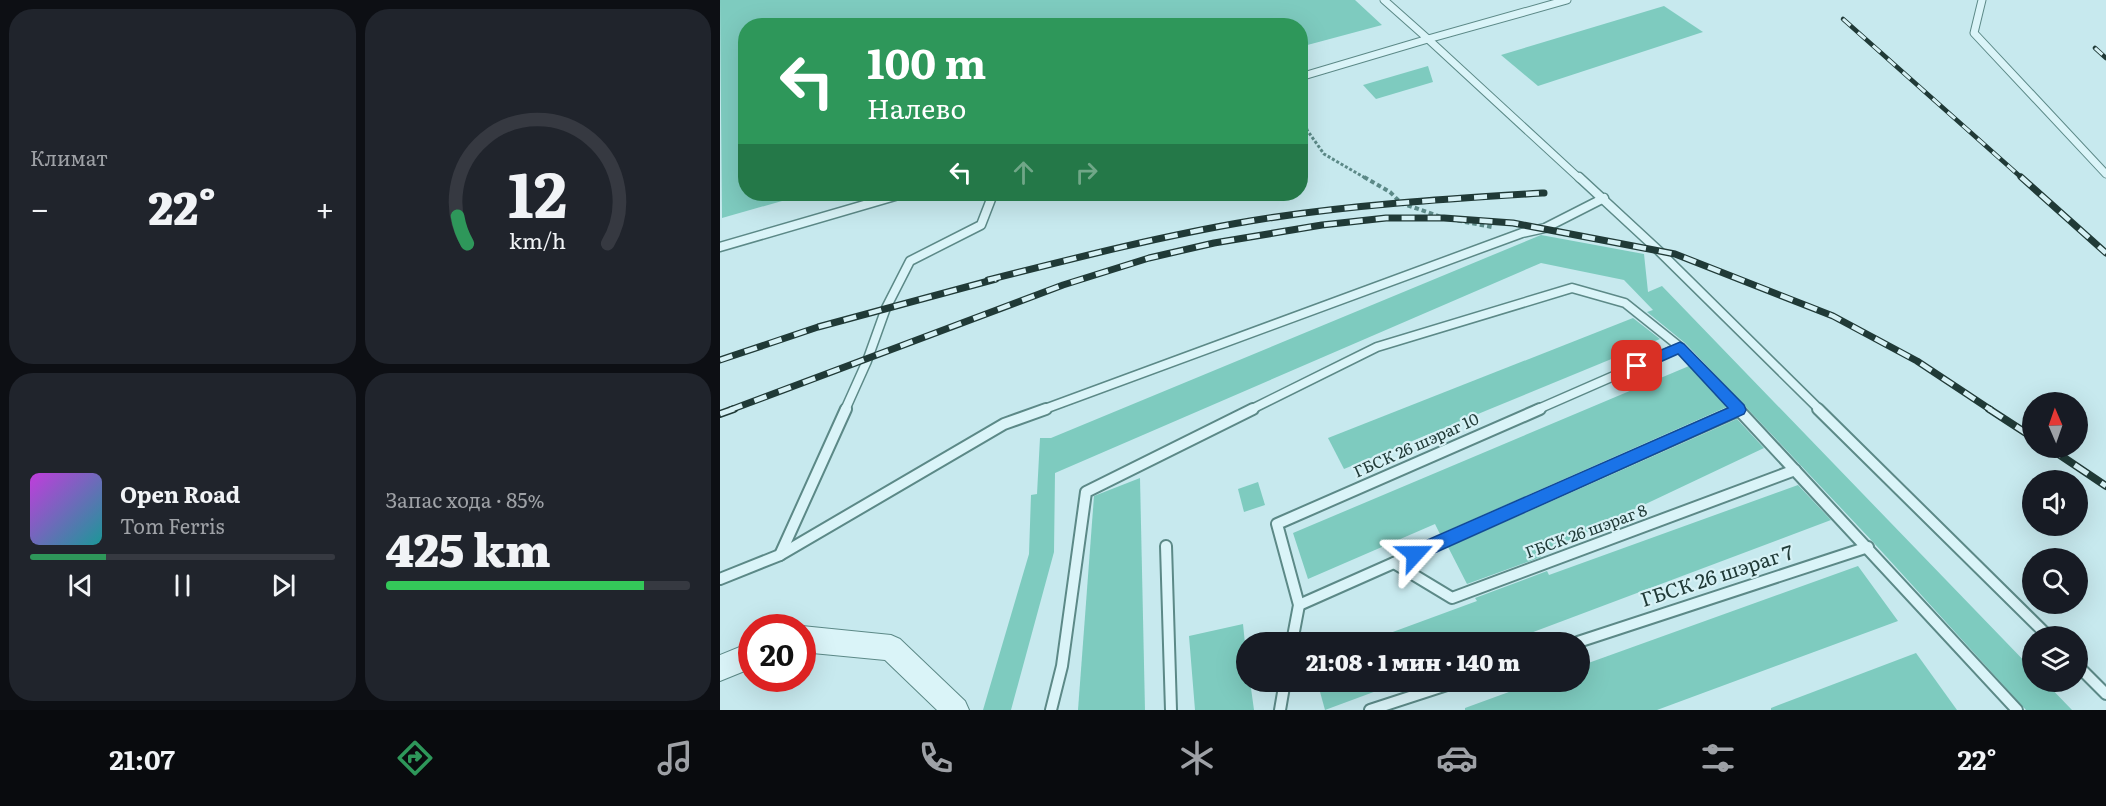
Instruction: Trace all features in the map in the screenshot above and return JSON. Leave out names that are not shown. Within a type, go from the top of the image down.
[{"type":"street","points":[[816,640],[891,648],[956,710]]},
{"type":"street","points":[[720,668],[738,661]]},
{"type":"lane","points":[[1384,0],[1604,198],[1668,259],[2038,626]]},
{"type":"lane","points":[[1308,75],[1567,0]]},
{"type":"lane","points":[[1982,0],[1974,33],[2106,174]]},
{"type":"lane","points":[[720,579],[780,555],[1004,424],[1522,233],[1545,228],[1604,198]]},
{"type":"lane","points":[[720,247],[878,201]]},
{"type":"lane","points":[[780,555],[867,361],[886,308],[910,261],[981,225],[990,201]]},
{"type":"lane","points":[[1051,710],[1062,666],[1086,492],[1377,347],[1572,288],[1625,303],[1680,347],[2017,710]]},
{"type":"lane","name":"ГБСК 26 шэраг 10","points":[[1294,632],[1299,605],[1277,524],[1680,347]]},
{"type":"lane","points":[[1299,605],[1739,410]]},
{"type":"lane","name":"ГБСК 26 шэраг 8","points":[[1394,563],[1452,598],[1795,470]]},
{"type":"lane","points":[[1166,546],[1170,710]]},
{"type":"lane","name":"ГБСК 26 шэраг 7","points":[[1590,638],[1868,547]]},
{"type":"lane","points":[[2088,676],[2106,694]]},
{"type":"lane","points":[[1280,710],[1284,692]]},
{"type":"lane","points":[[1370,710],[1425,692]]},
{"type":"path","points":[[1308,131],[1324,154],[1390,192],[1401,203],[1444,218],[1522,233]]},
{"type":"building","points":[[720,0],[1355,0],[1382,25],[1308,45],[1308,18],[738,18],[738,201],[782,201],[722,218]]},
{"type":"building","points":[[1664,6],[1703,32],[1538,86],[1501,55]]},
{"type":"building","points":[[1428,66],[1433,82],[1376,99],[1363,85]]},
{"type":"building","points":[[1541,235],[1644,254],[1648,292],[1662,286],[2022,659],[2022,692],[2055,692],[2072,710],[2026,710],[1873,542],[1685,343],[1647,312],[1653,310],[1624,280],[1541,263],[1055,473],[1054,552],[1011,710],[983,710],[1029,554],[1031,495],[1037,494],[1040,438],[1051,438]]},
{"type":"building","points":[[1633,318],[1660,339],[1344,469],[1328,438]]},
{"type":"building","points":[[1689,366],[1727,407],[1440,534],[1435,524],[1308,579],[1293,533]]},
{"type":"building","points":[[1737,419],[1764,448],[1540,554],[1541,557],[1467,584],[1448,547]]},
{"type":"building","points":[[1140,478],[1145,710],[1078,710],[1094,496]]},
{"type":"building","points":[[1258,482],[1265,505],[1244,512],[1238,489]]},
{"type":"building","points":[[1798,485],[1831,520],[1534,632],[1393,632],[1477,601],[1475,598],[1547,571],[1549,575]]},
{"type":"building","points":[[1858,566],[1898,621],[1657,710],[1465,710],[1465,708],[1509,692],[1590,692],[1590,662]]},
{"type":"building","points":[[1243,624],[1244,632],[1236,632],[1236,692],[1252,692],[1254,710],[1195,710],[1189,636]]},
{"type":"building","points":[[1916,653],[1957,710],[1771,710],[1771,708]]},
{"type":"building","points":[[1320,692],[1374,692],[1325,710]]},
{"type":"railway","points":[[1843,19],[2023,179]]},
{"type":"railway","points":[[2095,48],[2106,58]]},
{"type":"railway","points":[[2021,177],[2106,253]]},
{"type":"railway","points":[[988,280],[1151,240],[1286,215],[1433,200],[1544,193]]},
{"type":"railway","points":[[730,410],[1063,285],[1149,258],[1214,243],[1322,225],[1386,218],[1444,218],[1513,223],[1675,254],[1833,316],[1917,361],[1991,410]]},
{"type":"railway","points":[[720,360],[818,327],[996,279]]},
{"type":"railway","points":[[720,414],[734,409]]},
{"type":"railway","points":[[1989,409],[2022,430]]},
{"type":"railway","points":[[2064,458],[2106,486]]},
{"type":"route","points":[[1415,554],[1739,410],[1680,347],[1637,366]]}]
